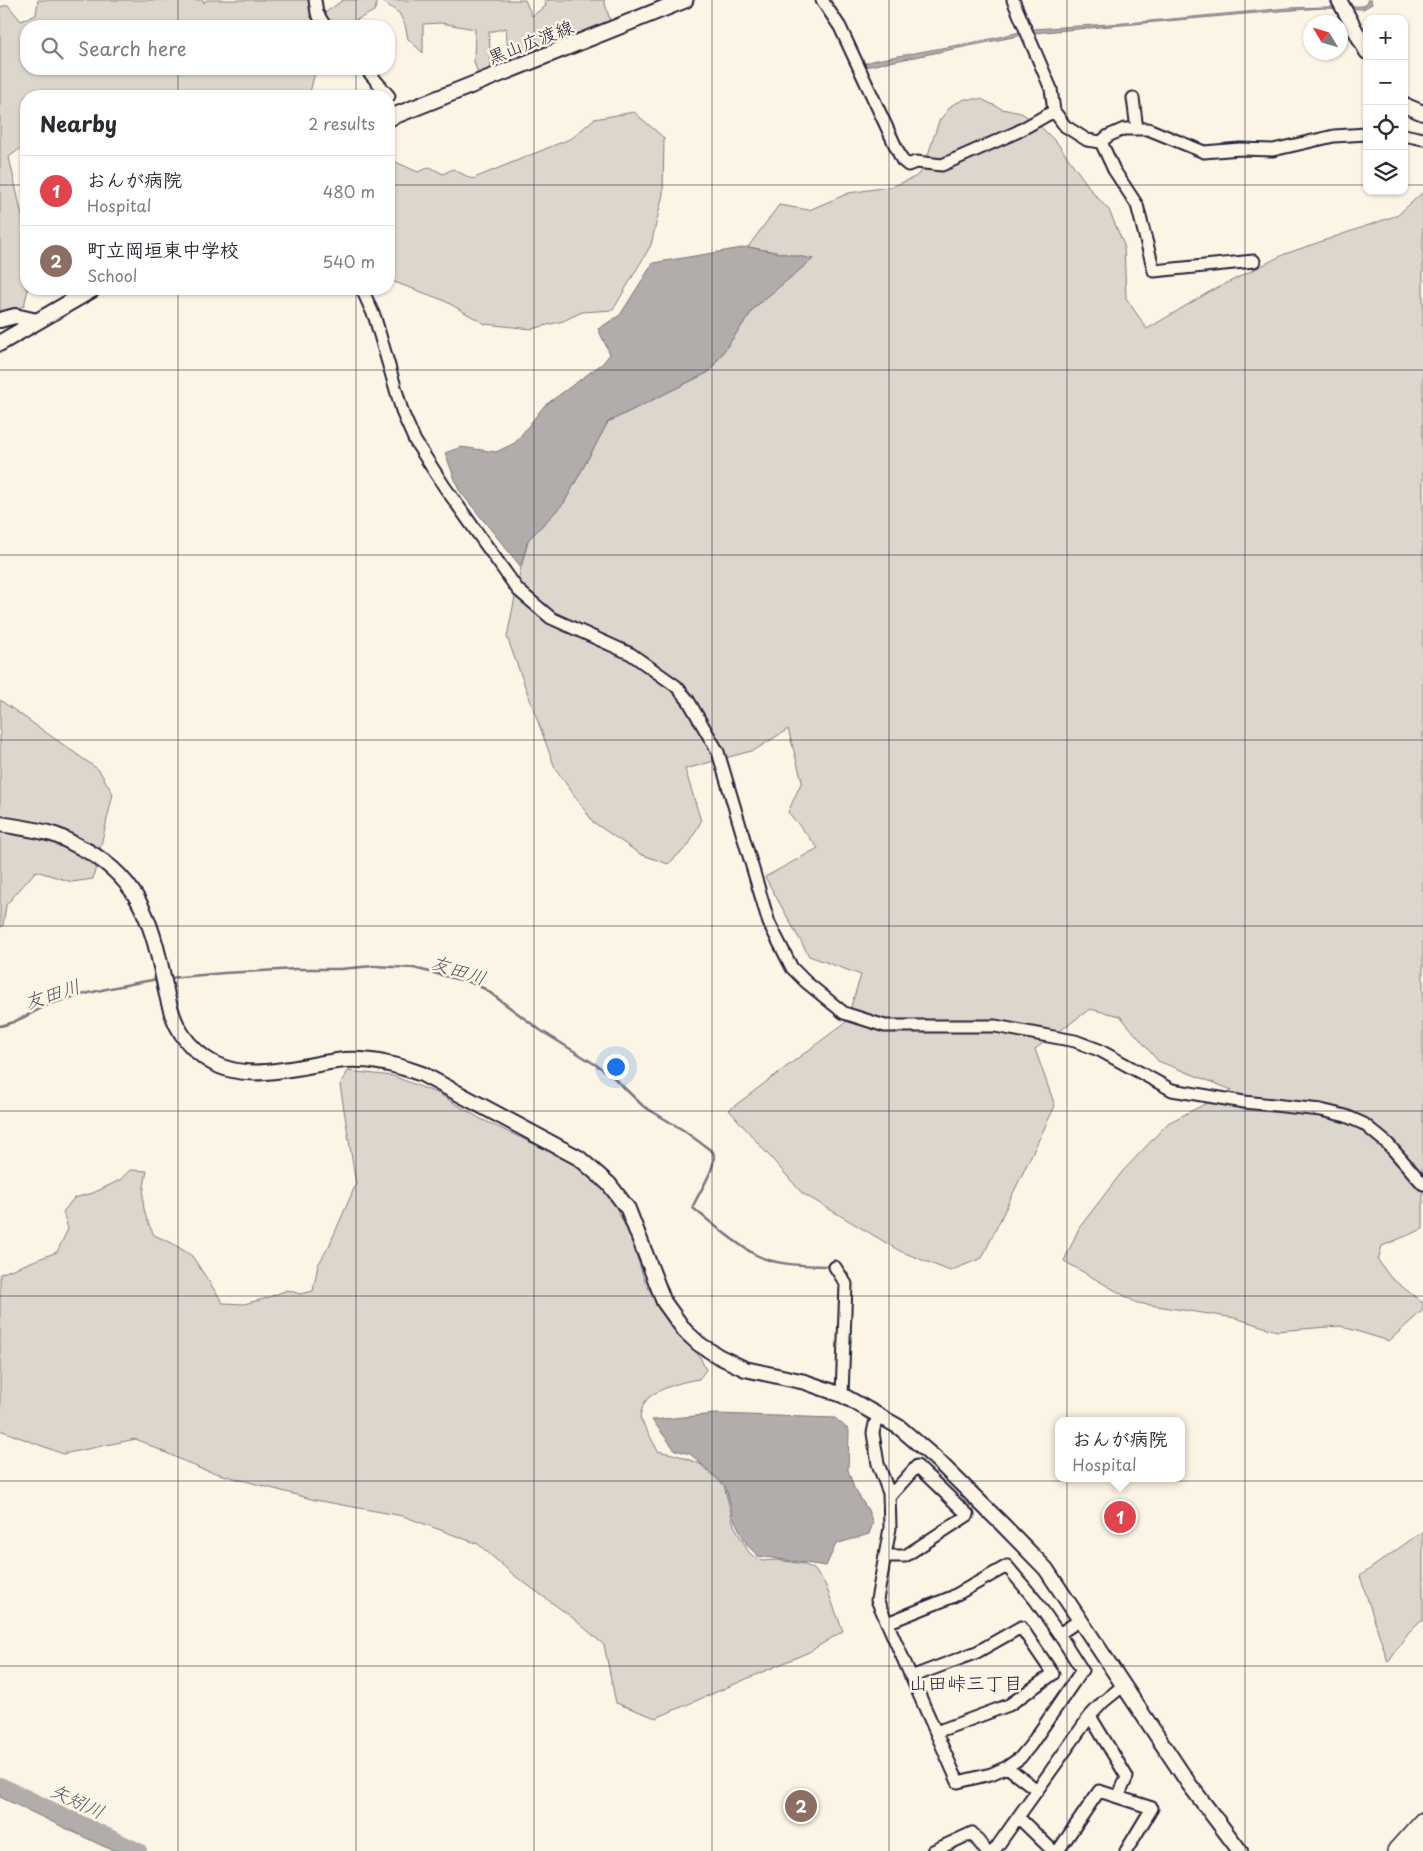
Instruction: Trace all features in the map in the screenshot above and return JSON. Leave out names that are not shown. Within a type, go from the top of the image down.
[{"type":"highway","points":[[1398,1851],[1423,1822]]},
{"type":"highway","points":[[1415,1851],[1423,1842]]},
{"type":"main road","name":"黒山広渡線","points":[[395,115],[684,0]]},
{"type":"main road","points":[[0,343],[82,295]]},
{"type":"street","points":[[316,0],[317,13],[321,20]]},
{"type":"street","points":[[822,0],[840,27],[902,160],[908,165],[916,162],[942,165],[1017,132],[1054,111]]},
{"type":"street","points":[[1013,0],[1051,89],[1054,111],[1065,126],[1087,140],[1100,142],[1124,129],[1148,128],[1204,152],[1240,149],[1273,150],[1334,136],[1363,134]]},
{"type":"street","points":[[1342,5],[1363,44]]},
{"type":"street","points":[[371,75],[384,90]]},
{"type":"street","points":[[1133,98],[1137,129]]},
{"type":"street","points":[[1408,107],[1423,113]]},
{"type":"street","points":[[1408,136],[1423,139]]},
{"type":"street","points":[[1100,142],[1114,170],[1137,205],[1154,271],[1254,261]]},
{"type":"street","points":[[365,295],[375,318],[403,414],[415,441],[444,486],[518,590],[551,618],[631,654],[676,686],[688,700],[718,752],[769,923],[792,968],[806,982],[844,1013],[884,1026],[995,1026],[1075,1041],[1099,1050],[1172,1090],[1244,1102],[1321,1110],[1346,1116],[1364,1124],[1388,1144],[1423,1184]]},
{"type":"street","points":[[0,320],[14,316],[37,321]]},
{"type":"street","points":[[0,824],[54,834],[93,853],[122,878],[138,898],[154,936],[170,1012],[182,1034],[195,1050],[206,1059],[223,1068],[262,1072],[347,1060],[390,1064],[422,1074],[579,1158],[609,1184],[628,1209],[664,1302],[685,1331],[699,1344],[745,1369],[805,1382],[842,1395],[899,1427],[936,1459],[1046,1569],[1189,1784],[1240,1851]]},
{"type":"street","points":[[835,1267],[846,1284],[842,1395]]},
{"type":"street","points":[[880,1416],[875,1424],[873,1433],[878,1464],[889,1497],[890,1528],[877,1600],[887,1623],[911,1677],[958,1782],[992,1774],[1020,1758],[1082,1670],[1036,1601],[1007,1566],[952,1597],[887,1623]]},
{"type":"street","points":[[885,1556],[905,1556],[968,1515],[917,1466],[889,1497]]},
{"type":"street","points":[[1059,1634],[1080,1620]]},
{"type":"street","points":[[911,1677],[977,1652],[1021,1627],[1053,1674],[1009,1705],[936,1732]]},
{"type":"street","points":[[994,1851],[1090,1716],[1103,1702],[1124,1685]]},
{"type":"street","points":[[1090,1716],[1127,1777],[1118,1797]]},
{"type":"street","points":[[1007,1767],[1037,1790]]},
{"type":"street","points":[[1058,1851],[1099,1792],[1152,1808],[1126,1851]]},
{"type":"street","points":[[1018,1817],[1053,1851]]},
{"type":"street","points":[[933,1851],[972,1833],[986,1851]]},
{"type":"shaded area","points":[[38,0],[203,0],[204,3],[206,0],[311,0],[322,15],[343,0],[374,0],[377,4],[374,11],[357,20],[24,20],[36,15]]},
{"type":"shaded area","points":[[382,0],[525,0],[532,16],[546,6],[544,0],[604,0],[610,20],[609,27],[509,66],[506,28],[489,32],[491,70],[479,77],[474,62],[475,29],[441,23],[423,24],[423,53],[408,39],[405,25],[399,13]]},
{"type":"shaded area","points":[[1367,0],[1371,0],[1372,4],[1363,9],[1323,8],[1279,11],[1033,33],[865,67],[863,64],[1033,29],[1139,22],[1288,8],[1363,6],[1367,4]]},
{"type":"shaded area","points":[[8,5],[20,20],[20,75],[314,75],[311,90],[20,90],[20,149],[9,157],[20,207],[20,295],[27,295],[24,306],[0,314],[0,7]]},
{"type":"shaded area","points":[[965,99],[981,99],[1002,109],[1021,113],[1036,122],[1058,144],[1094,194],[1109,210],[1124,245],[1126,298],[1147,329],[1209,292],[1285,254],[1398,215],[1423,192],[1423,1229],[1382,1246],[1378,1260],[1390,1277],[1423,1303],[1423,1310],[1389,1341],[1340,1326],[1277,1331],[1235,1318],[1137,1303],[1064,1261],[1079,1228],[1122,1172],[1168,1123],[1232,1090],[1158,1061],[1120,1016],[1090,1009],[1035,1049],[1055,1106],[982,1258],[950,1271],[900,1251],[802,1193],[729,1110],[846,1022],[861,975],[809,956],[765,877],[818,848],[788,812],[802,781],[788,729],[755,750],[685,769],[701,821],[688,846],[668,864],[640,854],[593,822],[555,768],[507,637],[528,540],[564,503],[608,422],[709,372],[755,307],[812,259],[748,247],[779,205],[809,210],[849,193],[894,186],[915,177],[923,170],[939,121],[952,105]]},
{"type":"shaded area","points":[[634,112],[664,138],[663,194],[651,245],[613,310],[582,312],[563,321],[532,329],[485,324],[443,300],[395,282],[395,162],[418,172],[430,167],[443,174],[453,169],[472,179],[572,138],[594,119]]},
{"type":"shaded area","points":[[748,247],[813,259],[755,307],[709,372],[608,422],[564,503],[528,540],[521,567],[459,490],[445,453],[461,447],[496,452],[515,443],[544,406],[603,363],[610,354],[598,329],[620,315],[653,263]]},
{"type":"shaded area","points":[[0,700],[99,770],[113,794],[93,879],[72,882],[36,871],[6,905],[3,925],[0,928]]},
{"type":"shaded area","points":[[348,1071],[393,1076],[439,1094],[481,1119],[570,1161],[609,1193],[631,1238],[645,1282],[669,1324],[700,1357],[706,1370],[699,1379],[670,1386],[649,1397],[643,1405],[640,1418],[658,1451],[677,1455],[700,1464],[724,1486],[734,1525],[748,1551],[754,1557],[762,1561],[777,1560],[804,1564],[814,1569],[825,1584],[843,1631],[809,1652],[656,1718],[616,1703],[604,1645],[573,1618],[515,1576],[478,1544],[403,1516],[315,1500],[201,1469],[136,1439],[63,1454],[0,1430],[0,1274],[57,1252],[68,1229],[63,1212],[74,1198],[93,1193],[120,1180],[130,1170],[147,1171],[143,1204],[154,1235],[172,1243],[192,1256],[223,1303],[244,1304],[287,1290],[300,1294],[313,1291],[318,1265],[329,1246],[356,1184],[340,1085]]},
{"type":"shaded area","points":[[716,1414],[835,1418],[849,1430],[848,1470],[854,1488],[868,1510],[873,1523],[869,1534],[836,1544],[826,1566],[758,1556],[747,1545],[734,1519],[725,1485],[690,1454],[675,1450],[652,1420]]},
{"type":"shaded area","points":[[1423,1531],[1423,1621],[1421,1620],[1408,1633],[1388,1662],[1360,1576]]},
{"type":"shaded area","points":[[0,1786],[133,1851],[116,1851],[105,1847],[0,1797]]},
{"type":"waterway","name":"友田川","points":[[169,978],[224,973],[373,966],[414,968],[472,983],[485,989],[540,1030],[601,1068],[643,1106],[683,1130],[713,1152],[713,1164],[693,1208],[724,1233],[764,1259],[792,1264],[829,1266]]},
{"type":"waterway","name":"友田川","points":[[0,1026],[14,1022],[46,1006],[66,999],[158,979]]},
{"type":"waterway","name":"矢矧川","points":[[0,1785],[139,1851]]},
{"type":"place","name":"おんが病院","points":[[1120,1517]]},
{"type":"place","name":"町立岡垣東中学校","points":[[801,1806]]},
{"type":"district","name":"山田峠三丁目","points":[[966,1682]]}]
